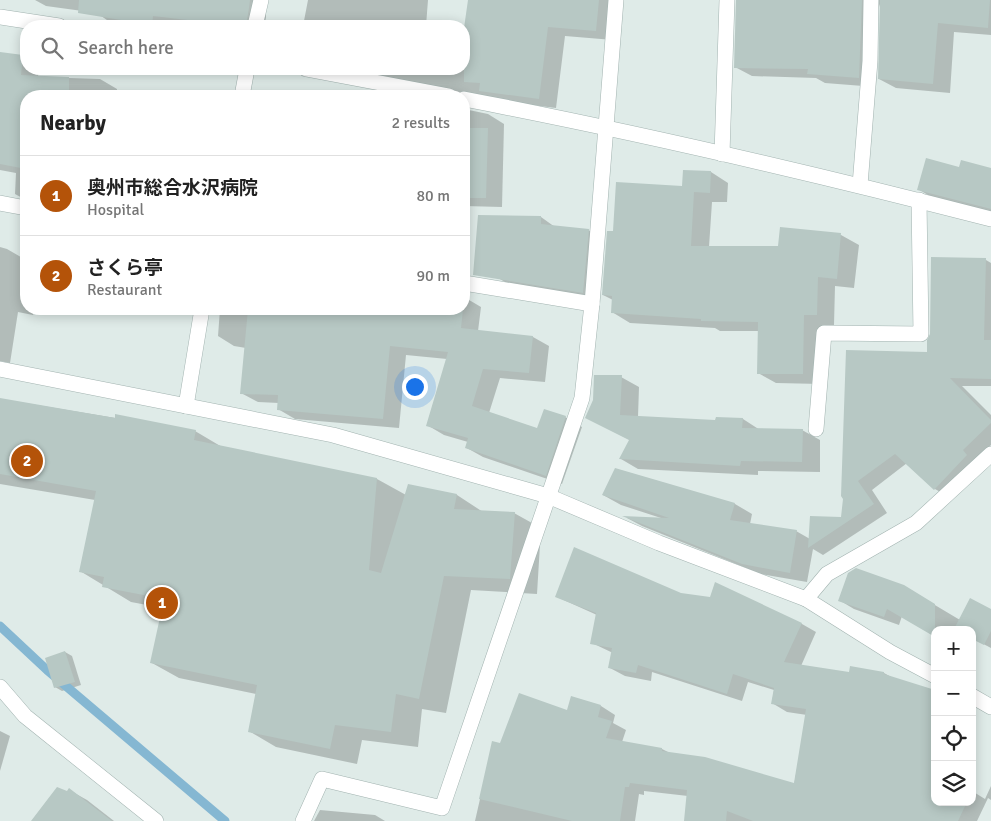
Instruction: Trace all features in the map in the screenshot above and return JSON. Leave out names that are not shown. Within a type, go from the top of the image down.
[{"type":"street","points":[[257,20],[261,0]]},
{"type":"street","points":[[303,821],[322,779],[442,808],[582,398],[592,304],[616,0]]},
{"type":"street","points":[[722,154],[727,0]]},
{"type":"street","points":[[860,185],[870,61],[871,0]]},
{"type":"street","points":[[0,16],[24,20]]},
{"type":"street","points":[[243,90],[246,75]]},
{"type":"street","points":[[338,75],[417,90]]},
{"type":"street","points":[[470,100],[606,126],[860,185],[991,219]]},
{"type":"street","points":[[816,429],[824,333],[921,334],[919,200]]},
{"type":"street","points":[[0,203],[20,207]]},
{"type":"street","points":[[470,284],[592,304]]},
{"type":"street","points":[[186,406],[201,315]]},
{"type":"street","points":[[0,369],[333,435],[548,496],[659,543],[806,599],[890,652],[931,674]]},
{"type":"street","points":[[806,599],[827,574],[916,523],[991,454]]},
{"type":"street","points":[[0,687],[25,716],[156,821]]},
{"type":"street","points":[[976,698],[991,706]]},
{"type":"building","points":[[79,0],[250,0],[247,20],[187,20],[153,16],[153,20],[121,20],[78,13]]},
{"type":"building","points":[[468,0],[599,0],[596,31],[548,27],[539,99],[479,91],[480,83],[464,82],[464,75],[470,75],[470,20],[465,20]]},
{"type":"building","points":[[736,0],[862,0],[859,78],[807,74],[808,69],[734,68]]},
{"type":"building","points":[[880,0],[990,0],[988,28],[938,23],[933,84],[878,79]]},
{"type":"building","points":[[0,52],[20,55],[20,75],[69,77],[69,90],[20,90],[20,168],[0,164]]},
{"type":"building","points":[[470,128],[488,128],[486,198],[470,198]]},
{"type":"building","points":[[926,158],[959,167],[961,160],[991,168],[991,209],[917,190]]},
{"type":"building","points":[[683,170],[711,171],[710,193],[694,192],[691,246],[778,246],[780,227],[841,233],[837,279],[818,277],[817,315],[804,315],[803,374],[757,374],[758,322],[701,321],[701,319],[611,313],[612,296],[602,295],[607,231],[613,231],[616,182],[682,186]]},
{"type":"building","points":[[478,215],[541,216],[541,224],[589,229],[583,293],[473,275]]},
{"type":"building","points":[[931,257],[986,258],[984,340],[991,340],[991,379],[950,378],[991,420],[991,423],[963,450],[967,455],[934,490],[895,454],[858,481],[874,504],[808,548],[810,516],[841,517],[846,350],[927,352],[927,340],[930,334]]},
{"type":"building","points":[[247,315],[462,315],[461,328],[533,336],[529,373],[483,369],[472,406],[537,428],[544,409],[566,416],[546,476],[465,448],[468,438],[426,426],[448,352],[390,346],[383,419],[277,410],[278,395],[240,394]]},
{"type":"building","points":[[594,375],[622,375],[620,415],[715,420],[716,417],[743,418],[742,428],[803,429],[802,462],[741,461],[740,466],[619,459],[629,440],[585,418],[593,400]]},
{"type":"building","points":[[0,398],[115,418],[115,414],[196,430],[194,440],[377,478],[369,570],[381,573],[408,484],[457,494],[454,509],[515,512],[510,579],[444,576],[419,699],[396,694],[391,732],[335,725],[330,749],[248,732],[257,685],[150,663],[164,599],[102,587],[104,577],[79,572],[96,491],[0,474]]},
{"type":"building","points":[[615,468],[735,503],[730,520],[797,530],[790,573],[742,564],[622,516],[669,518],[602,495]]},
{"type":"building","points":[[574,547],[681,593],[710,597],[715,582],[802,623],[784,662],[849,672],[850,666],[884,672],[884,674],[931,689],[931,806],[965,806],[958,821],[753,821],[727,811],[726,821],[684,821],[687,790],[630,783],[629,787],[625,787],[620,821],[572,821],[479,799],[492,741],[500,743],[519,693],[567,710],[571,696],[601,705],[598,717],[612,721],[606,738],[662,748],[662,751],[705,757],[794,783],[806,709],[771,704],[774,688],[733,674],[727,694],[638,665],[636,673],[608,668],[612,648],[590,644],[596,613],[555,597]]},
{"type":"building","points":[[856,568],[904,585],[935,604],[935,626],[931,626],[931,635],[887,609],[884,617],[838,601],[848,573]]},
{"type":"building","points":[[970,598],[991,609],[991,631],[984,645],[976,641],[976,626],[956,626]]},
{"type":"building","points":[[65,651],[75,682],[54,688],[45,658]]},
{"type":"building","points":[[57,787],[67,791],[69,788],[112,821],[31,821]]},
{"type":"waterway","points":[[0,626],[47,670],[225,821]]},
{"type":"place","name":"さくら亭","points":[[27,461]]},
{"type":"place","name":"奥州市総合水沢病院","points":[[162,603]]}]
